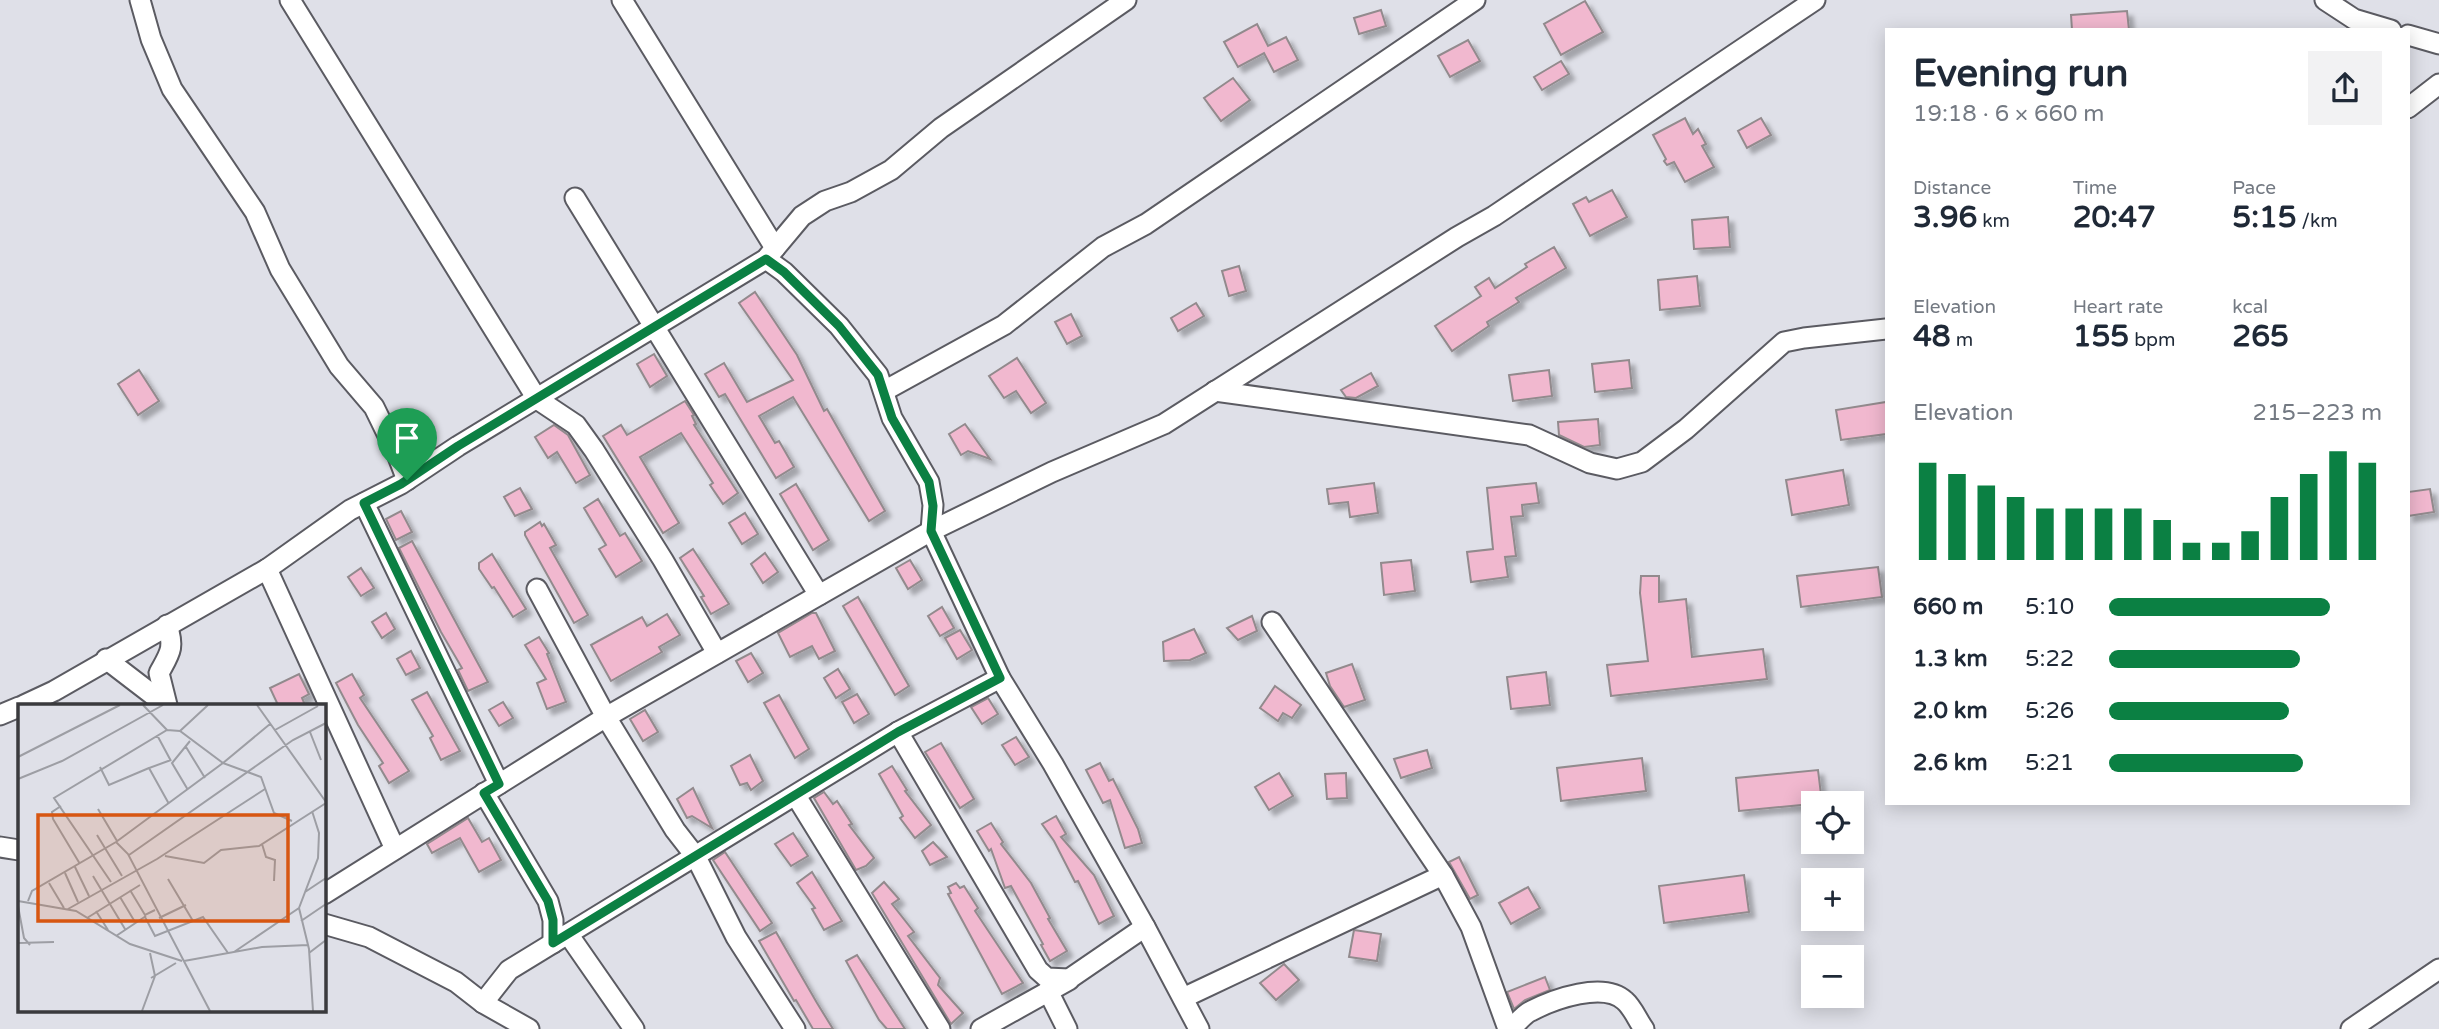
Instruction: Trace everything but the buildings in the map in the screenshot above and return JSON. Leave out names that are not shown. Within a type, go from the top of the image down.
[{"type":"street","points":[[140,0],[151,38],[172,89],[255,212],[280,269],[339,366],[374,407],[407,480]]},
{"type":"street","points":[[290,0],[537,399],[576,425],[594,450],[717,653]]},
{"type":"street","points":[[622,0],[770,254],[784,272],[839,326],[878,375],[892,418],[929,482],[933,506],[931,531],[1000,678],[1053,764],[1199,1029]]},
{"type":"street","points":[[25,704],[54,691],[267,569],[364,503],[407,480],[458,446],[655,328],[770,254],[802,216],[825,201],[851,192],[891,170],[941,128],[1126,0]]},
{"type":"street","points":[[884,391],[1004,324],[1103,247],[1146,224],[1475,0]]},
{"type":"street","points":[[326,893],[606,717],[931,531],[1052,472],[1164,424],[1494,216],[1815,0]]},
{"type":"street","points":[[2325,0],[2354,19],[2384,28]]},
{"type":"street","points":[[2410,36],[2439,44]]},
{"type":"street","points":[[2410,107],[2439,85]]},
{"type":"street","points":[[575,198],[819,595]]},
{"type":"street","points":[[1214,391],[1529,435],[1590,463],[1617,469],[1642,462],[1686,429],[1784,342],[1885,329]]},
{"type":"street","points":[[364,503],[491,789],[548,901],[561,939],[634,1029]]},
{"type":"street","points":[[267,569],[396,849]]},
{"type":"street","points":[[537,589],[606,717],[675,830],[696,857],[736,937],[795,1029]]},
{"type":"street","points":[[1272,622],[1443,875],[1471,927],[1510,1029],[1529,1011],[1596,991],[1610,993],[1625,1001],[1644,1029]]},
{"type":"street","points":[[167,625],[172,642],[171,651],[159,673],[167,704]]},
{"type":"street","points":[[106,659],[166,704]]},
{"type":"street","points":[[483,1003],[509,970],[898,732],[1000,678]]},
{"type":"street","points":[[0,715],[18,707]]},
{"type":"street","points":[[898,732],[1038,970],[1047,978],[1069,979]]},
{"type":"street","points":[[796,796],[940,1029]]},
{"type":"street","points":[[0,847],[18,850]]},
{"type":"street","points":[[1183,998],[1443,875]]},
{"type":"street","points":[[326,924],[369,937],[456,982],[483,1003],[529,1029]]},
{"type":"street","points":[[981,1029],[1069,979],[1145,927]]},
{"type":"street","points":[[2351,1029],[2439,969]]},
{"type":"street","points":[[1048,991],[1067,1029]]},
{"type":"route","points":[[766,259],[784,272],[839,326],[878,375],[892,418],[929,482],[933,506],[931,531],[1000,678],[898,732],[553,943],[553,920],[548,901],[484,793],[499,784],[364,503],[407,480],[458,446],[766,259]]}]
